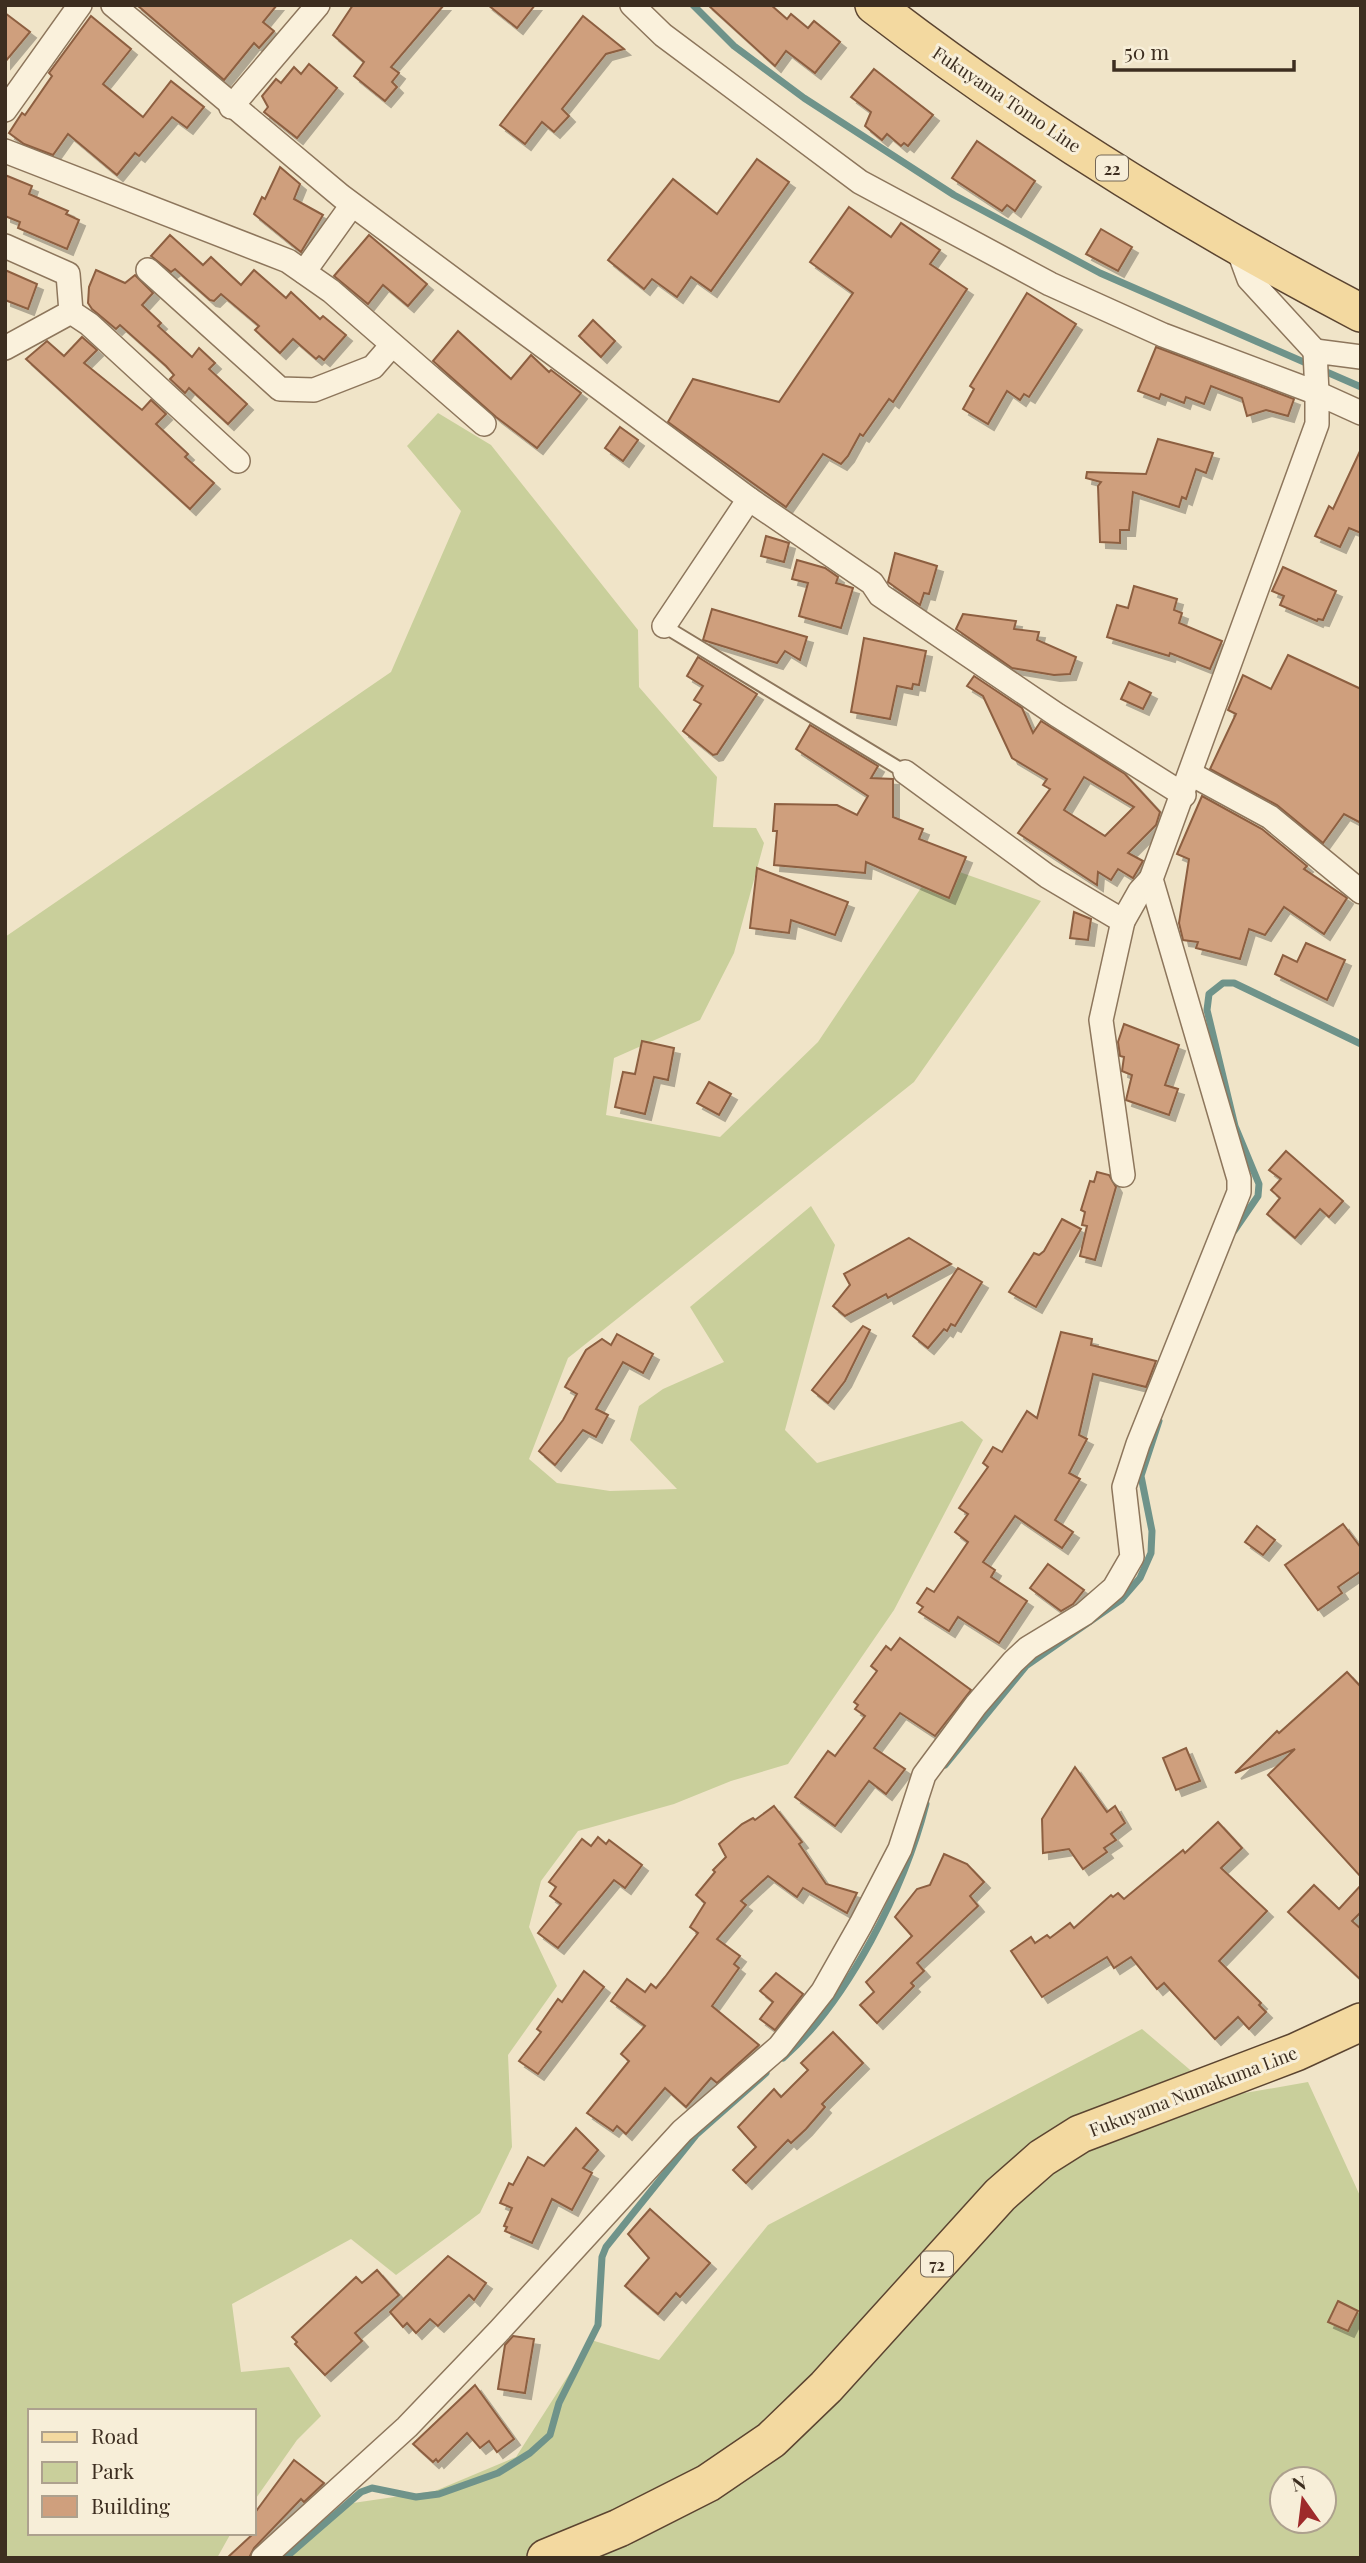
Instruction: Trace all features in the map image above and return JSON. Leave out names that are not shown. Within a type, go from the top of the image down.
[{"type":"main road","name":"Fukuyama Tomo Line","points":[[874,5],[942,57],[1238,249],[1361,313]]},
{"type":"main road","name":"Fukuyama Numakuma Line","points":[[546,2558],[619,2528],[708,2483],[771,2440],[826,2387],[1000,2195],[1042,2158],[1080,2134],[1296,2052],[1361,2022]]},
{"type":"street","points":[[9,98],[80,5]]},
{"type":"street","points":[[113,5],[231,107],[352,205],[749,499],[872,583],[880,595],[1057,715],[1187,784],[1270,817],[1361,892]]},
{"type":"street","points":[[231,107],[318,5]]},
{"type":"street","points":[[632,5],[663,35],[860,182],[1051,284],[1163,335],[1317,390],[1361,413]]},
{"type":"street","points":[[5,151],[288,261],[331,291],[484,424]]},
{"type":"street","points":[[304,272],[352,205]]},
{"type":"street","points":[[5,246],[68,274],[71,312]]},
{"type":"street","points":[[1123,1175],[1101,1020],[1123,921],[1140,891],[1151,879],[1317,424],[1315,356],[1249,279],[1238,249]]},
{"type":"street","points":[[148,270],[280,389],[314,390],[373,367],[392,345]]},
{"type":"street","points":[[5,348],[71,312]]},
{"type":"street","points":[[71,312],[89,324],[238,461]]},
{"type":"street","points":[[1315,356],[1361,357]]},
{"type":"street","points":[[664,626],[749,499]]},
{"type":"street","points":[[905,772],[1047,876],[1123,921]]},
{"type":"street","points":[[263,2558],[407,2427],[682,2131],[779,2047],[822,1991],[862,1924],[900,1849],[923,1775],[976,1705],[1013,1662],[1028,1648],[1094,1606],[1114,1588],[1132,1557],[1124,1487],[1143,1431],[1239,1192],[1239,1178],[1151,879]]},
{"type":"lane","points":[[664,626],[905,772]]},
{"type":"green space","points":[[438,413],[491,445],[638,630],[639,687],[717,777],[713,827],[756,828],[764,843],[734,953],[700,1020],[614,1058],[606,1115],[720,1137],[818,1042],[937,864],[1041,901],[914,1082],[568,1358],[529,1459],[557,1483],[610,1491],[677,1489],[630,1440],[639,1406],[663,1389],[724,1362],[690,1307],[811,1206],[835,1245],[785,1430],[817,1463],[962,1421],[983,1440],[894,1610],[788,1764],[731,1781],[674,1804],[578,1831],[541,1881],[529,1927],[557,1986],[508,2055],[512,2147],[480,2213],[396,2275],[351,2239],[232,2304],[241,2372],[289,2367],[321,2416],[297,2440],[256,2498],[256,2409],[28,2409],[28,2535],[230,2535],[217,2558],[5,2558],[5,937],[391,672],[461,511],[407,446]]},
{"type":"green space","points":[[1142,2029],[1222,2097],[1308,2082],[1361,2198],[1361,2558],[285,2558],[353,2503],[435,2491],[516,2457],[591,2340],[659,2360],[768,2225]]},
{"type":"building","points":[[137,5],[277,5],[263,22],[274,31],[259,48],[254,43],[224,80]]},
{"type":"building","points":[[353,5],[444,5],[391,67],[399,73],[392,82],[397,87],[385,101],[354,76],[364,62],[333,35]]},
{"type":"building","points":[[488,5],[535,5],[517,28]]},
{"type":"building","points":[[708,5],[771,5],[787,19],[791,14],[808,28],[814,21],[840,42],[815,73],[786,51],[775,66]]},
{"type":"building","points":[[5,13],[30,32],[5,62]]},
{"type":"building","points":[[91,16],[131,49],[103,84],[143,117],[171,81],[204,107],[187,128],[172,117],[139,156],[135,153],[117,175],[68,134],[53,155],[24,144],[9,133],[22,113],[25,115],[52,76],[49,73]]},
{"type":"building","points":[[583,16],[624,49],[606,54],[562,109],[569,116],[554,132],[542,122],[525,144],[500,125]]},
{"type":"building","points":[[309,64],[337,88],[297,138],[264,112],[268,107],[262,96],[276,79],[281,83],[294,67],[301,74]]},
{"type":"building","points":[[874,69],[933,115],[908,146],[904,143],[901,146],[887,134],[882,140],[865,126],[871,112],[851,97]]},
{"type":"building","points":[[977,141],[1035,181],[1015,211],[1007,205],[1002,211],[952,178]]},
{"type":"building","points":[[757,159],[789,182],[711,291],[691,277],[677,297],[652,279],[644,289],[608,260],[673,179],[717,214]]},
{"type":"building","points":[[280,167],[300,184],[294,199],[323,215],[301,252],[254,214],[262,197],[265,199]]},
{"type":"building","points":[[5,175],[32,186],[29,194],[68,211],[66,214],[79,220],[67,249],[18,228],[20,222],[5,216]]},
{"type":"building","points":[[849,207],[891,237],[901,223],[940,250],[930,264],[967,289],[893,402],[889,399],[863,436],[860,434],[841,464],[823,454],[786,507],[668,422],[693,379],[779,402],[853,293],[810,262]]},
{"type":"building","points":[[1101,229],[1132,247],[1118,271],[1086,254]]},
{"type":"building","points":[[170,235],[203,265],[211,257],[241,285],[254,270],[286,298],[291,292],[320,319],[323,316],[346,335],[324,360],[319,356],[316,359],[293,339],[280,353],[255,330],[259,326],[221,294],[214,301],[210,300],[175,269],[171,272],[151,256]]},
{"type":"building","points":[[369,235],[427,284],[408,306],[383,285],[368,304],[334,276]]},
{"type":"building","points":[[5,270],[37,284],[28,309],[5,300]]},
{"type":"building","points":[[96,270],[125,283],[135,275],[153,293],[142,305],[161,323],[158,326],[192,357],[199,348],[215,363],[209,369],[247,404],[228,424],[189,388],[185,393],[170,379],[174,375],[166,366],[120,325],[116,329],[92,309],[88,303],[89,287]]},
{"type":"building","points":[[1027,293],[1076,324],[1029,397],[1024,394],[1020,400],[1007,391],[988,424],[963,409],[974,389],[970,386]]},
{"type":"building","points":[[593,320],[615,341],[601,357],[579,336]]},
{"type":"building","points":[[458,331],[511,379],[531,355],[549,372],[551,370],[581,393],[537,448],[496,417],[433,361]]},
{"type":"building","points":[[82,337],[97,350],[84,363],[142,410],[151,400],[166,414],[156,424],[188,454],[185,457],[214,483],[190,509],[26,359],[47,341],[64,356]]},
{"type":"building","points":[[1156,347],[1294,399],[1288,416],[1266,410],[1247,416],[1242,398],[1211,386],[1204,404],[1186,397],[1184,403],[1161,394],[1159,399],[1138,391]]},
{"type":"building","points":[[620,427],[638,440],[623,461],[605,448]]},
{"type":"building","points":[[1158,439],[1213,453],[1206,473],[1196,469],[1186,499],[1182,497],[1179,507],[1133,492],[1129,530],[1120,530],[1120,543],[1100,542],[1098,486],[1101,482],[1086,478],[1087,472],[1146,474]]},
{"type":"building","points":[[1361,449],[1361,533],[1349,528],[1340,547],[1315,536],[1329,506],[1333,509]]},
{"type":"building","points":[[766,536],[789,543],[784,562],[761,556]]},
{"type":"building","points":[[895,553],[937,566],[929,594],[924,593],[920,605],[888,582]]},
{"type":"building","points":[[797,560],[825,568],[838,577],[836,583],[853,588],[841,628],[799,616],[808,583],[792,579]]},
{"type":"building","points":[[1283,567],[1336,591],[1323,620],[1317,621],[1280,605],[1284,596],[1272,591]]},
{"type":"building","points":[[1134,586],[1177,599],[1174,610],[1182,613],[1179,623],[1222,641],[1210,669],[1170,653],[1169,656],[1107,637],[1117,605],[1128,608]]},
{"type":"building","points":[[712,609],[807,637],[800,660],[785,651],[777,663],[703,640]]},
{"type":"building","points":[[963,614],[1016,621],[1014,629],[1039,632],[1037,640],[1076,657],[1070,674],[1054,675],[1012,668],[956,629]]},
{"type":"building","points":[[864,638],[926,651],[919,685],[913,684],[912,689],[897,686],[890,719],[851,712]]},
{"type":"building","points":[[1288,655],[1361,689],[1361,823],[1344,814],[1323,843],[1277,805],[1210,769],[1236,714],[1228,710],[1243,675],[1271,689]]},
{"type":"building","points":[[698,657],[757,694],[717,754],[713,755],[683,731],[701,704],[694,700],[703,686],[687,676]]},
{"type":"building","points":[[974,676],[1022,708],[1033,733],[1041,721],[1125,774],[1160,812],[1156,825],[1128,853],[1143,861],[1133,878],[1118,869],[1111,880],[1098,872],[1097,885],[1018,833],[1050,789],[1043,785],[1047,779],[1012,758],[983,696],[967,686]],"holes":[[[1084,777],[1134,807],[1105,836],[1064,810]]]},
{"type":"building","points":[[1129,682],[1151,693],[1143,709],[1121,699]]},
{"type":"building","points":[[810,725],[878,766],[871,778],[893,779],[893,817],[923,829],[919,839],[966,857],[949,898],[866,862],[865,873],[774,865],[777,831],[773,831],[775,804],[837,805],[857,815],[868,796],[796,749]]},
{"type":"building","points":[[1202,796],[1262,829],[1307,866],[1304,869],[1347,898],[1324,934],[1284,907],[1265,935],[1249,929],[1240,959],[1196,948],[1198,942],[1183,940],[1179,923],[1189,859],[1177,854]]},
{"type":"building","points":[[757,868],[848,902],[835,935],[791,920],[789,933],[750,928]]},
{"type":"building","points":[[1074,912],[1091,919],[1088,940],[1070,938]]},
{"type":"building","points":[[1306,943],[1345,960],[1327,1000],[1275,974],[1283,955],[1297,962]]},
{"type":"building","points":[[1124,1024],[1179,1045],[1165,1085],[1178,1089],[1169,1115],[1126,1100],[1132,1075],[1122,1071],[1124,1057],[1120,1056],[1118,1042]]},
{"type":"building","points":[[642,1041],[674,1048],[668,1080],[654,1077],[645,1114],[615,1107],[623,1072],[635,1074]]},
{"type":"building","points":[[709,1082],[731,1094],[719,1115],[697,1103]]},
{"type":"building","points":[[1286,1151],[1343,1201],[1329,1217],[1320,1209],[1295,1238],[1267,1214],[1280,1198],[1271,1190],[1281,1179],[1269,1170]]},
{"type":"building","points":[[1097,1172],[1109,1175],[1116,1187],[1095,1260],[1080,1256],[1087,1226],[1082,1225],[1085,1212],[1081,1210],[1090,1181],[1094,1182]]},
{"type":"building","points":[[1062,1219],[1081,1229],[1036,1307],[1009,1292],[1034,1253],[1039,1255],[1044,1251]]},
{"type":"building","points":[[909,1238],[951,1264],[888,1298],[886,1294],[845,1316],[833,1306],[850,1285],[844,1274]]},
{"type":"building","points":[[958,1268],[982,1282],[955,1326],[951,1324],[947,1331],[944,1329],[928,1348],[913,1336]]},
{"type":"building","points":[[863,1326],[870,1330],[845,1381],[828,1403],[812,1390]]},
{"type":"building","points":[[1061,1332],[1092,1339],[1091,1345],[1156,1361],[1146,1387],[1093,1374],[1079,1435],[1087,1439],[1069,1473],[1080,1479],[1055,1520],[1073,1532],[1062,1548],[1015,1516],[983,1562],[995,1570],[991,1577],[1027,1601],[999,1643],[958,1617],[949,1631],[919,1612],[923,1607],[917,1603],[927,1588],[934,1592],[968,1542],[955,1532],[968,1514],[959,1508],[988,1467],[983,1463],[993,1447],[1002,1452],[1027,1411],[1037,1418]]},
{"type":"building","points":[[617,1334],[653,1354],[643,1373],[623,1362],[596,1409],[608,1415],[596,1437],[583,1430],[555,1465],[539,1451],[563,1420],[577,1394],[565,1387],[586,1350],[602,1339],[611,1345]]},
{"type":"building","points":[[1343,1524],[1361,1548],[1361,1571],[1338,1587],[1342,1593],[1318,1610],[1285,1565]]},
{"type":"building","points":[[1257,1526],[1275,1540],[1263,1555],[1245,1542]]},
{"type":"building","points":[[1048,1564],[1084,1590],[1073,1604],[1061,1611],[1030,1588]]},
{"type":"building","points":[[900,1638],[971,1690],[935,1736],[900,1713],[874,1748],[905,1769],[886,1794],[869,1781],[835,1826],[795,1797],[828,1751],[835,1756],[865,1716],[855,1709],[858,1705],[854,1702],[877,1671],[871,1666],[886,1646],[891,1650]]},
{"type":"building","points":[[1347,1672],[1361,1687],[1361,1877],[1268,1775],[1295,1749],[1235,1773],[1277,1731],[1279,1733]]},
{"type":"building","points":[[1186,1748],[1200,1781],[1176,1790],[1163,1758]]},
{"type":"building","points":[[1075,1767],[1107,1812],[1115,1806],[1125,1823],[1111,1834],[1116,1840],[1104,1848],[1107,1852],[1083,1869],[1069,1849],[1043,1853],[1042,1819]]},
{"type":"building","points":[[774,1806],[802,1842],[799,1844],[826,1884],[857,1893],[847,1913],[803,1888],[797,1897],[768,1876],[741,1901],[746,1905],[717,1939],[740,1956],[734,1964],[739,1968],[712,2006],[759,2045],[717,2083],[711,2078],[686,2107],[665,2088],[626,2134],[617,2126],[613,2131],[587,2113],[629,2061],[621,2054],[645,2026],[611,2001],[627,1979],[645,1992],[651,1984],[656,1988],[698,1933],[690,1927],[705,1903],[696,1895],[715,1872],[713,1870],[726,1857],[719,1844],[742,1824],[753,1818],[755,1820]]},
{"type":"building","points":[[1218,1822],[1242,1848],[1221,1868],[1267,1911],[1219,1961],[1261,2003],[1259,2005],[1266,2012],[1249,2029],[1238,2017],[1215,2039],[1164,1983],[1157,1989],[1131,1957],[1114,1968],[1107,1957],[1042,1997],[1011,1951],[1031,1937],[1035,1943],[1047,1935],[1050,1938],[1070,1923],[1074,1928],[1111,1895],[1113,1897],[1118,1893],[1124,1899],[1183,1850],[1185,1853]]},
{"type":"building","points":[[598,1837],[606,1844],[609,1840],[642,1865],[625,1888],[614,1880],[558,1948],[538,1933],[561,1904],[550,1896],[556,1887],[549,1882],[582,1839],[591,1846]]},
{"type":"building","points":[[944,1854],[967,1864],[984,1882],[970,1896],[978,1906],[917,1963],[924,1971],[911,1983],[914,1986],[877,2023],[860,2005],[874,1992],[866,1982],[912,1936],[895,1917],[917,1889],[930,1885]]},
{"type":"building","points":[[1314,1885],[1339,1909],[1361,1885],[1361,1912],[1352,1921],[1361,1929],[1361,1980],[1288,1912]]},
{"type":"building","points":[[584,1971],[604,1987],[538,2074],[519,2061],[541,2032],[537,2029],[558,1999],[562,2002]]},
{"type":"building","points":[[776,1973],[803,1994],[775,2030],[760,2019],[773,2002],[760,1991]]},
{"type":"building","points":[[833,2032],[863,2063],[822,2104],[825,2107],[806,2129],[791,2143],[788,2140],[746,2183],[733,2170],[756,2147],[738,2127],[774,2089],[781,2097],[808,2070],[801,2063]]},
{"type":"building","points":[[576,2128],[598,2150],[583,2168],[592,2173],[572,2210],[552,2199],[532,2243],[505,2231],[507,2227],[504,2226],[512,2208],[500,2203],[509,2183],[513,2185],[528,2157],[544,2166]]},
{"type":"building","points":[[650,2209],[710,2263],[680,2297],[676,2293],[658,2314],[625,2286],[649,2258],[628,2234]]},
{"type":"building","points":[[448,2256],[486,2283],[474,2300],[469,2295],[438,2326],[430,2319],[416,2333],[407,2323],[403,2327],[390,2312]]},
{"type":"building","points":[[377,2270],[399,2295],[355,2333],[362,2341],[325,2375],[295,2344],[297,2342],[292,2337],[356,2277],[362,2283]]},
{"type":"building","points":[[1338,2301],[1358,2311],[1348,2331],[1328,2322]]},
{"type":"building","points":[[513,2336],[534,2339],[525,2393],[498,2389],[505,2345]]},
{"type":"building","points":[[475,2385],[514,2439],[497,2452],[489,2441],[480,2448],[467,2433],[438,2462],[436,2459],[433,2462],[413,2444]]},
{"type":"building","points":[[294,2460],[324,2483],[304,2502],[301,2499],[254,2548],[249,2558],[227,2558],[252,2535],[256,2535],[256,2511]]},
{"type":"waterway","points":[[693,5],[734,46],[804,98],[954,195],[1100,273],[1361,387]]},
{"type":"waterway","points":[[1234,1231],[1258,1196],[1259,1184],[1235,1126],[1207,1010],[1209,994],[1223,983],[1234,983],[1361,1044]]},
{"type":"waterway","points":[[945,1765],[1026,1666],[1121,1600],[1140,1578],[1151,1553],[1152,1531],[1141,1476],[1159,1421]]},
{"type":"waterway","points":[[783,2058],[830,2006],[871,1941],[904,1871],[926,1804]]},
{"type":"waterway","points":[[285,2558],[361,2492],[372,2488],[416,2497],[439,2494],[498,2473],[530,2453],[550,2435],[559,2403],[598,2325],[602,2257],[606,2247],[696,2135],[766,2073]]}]
